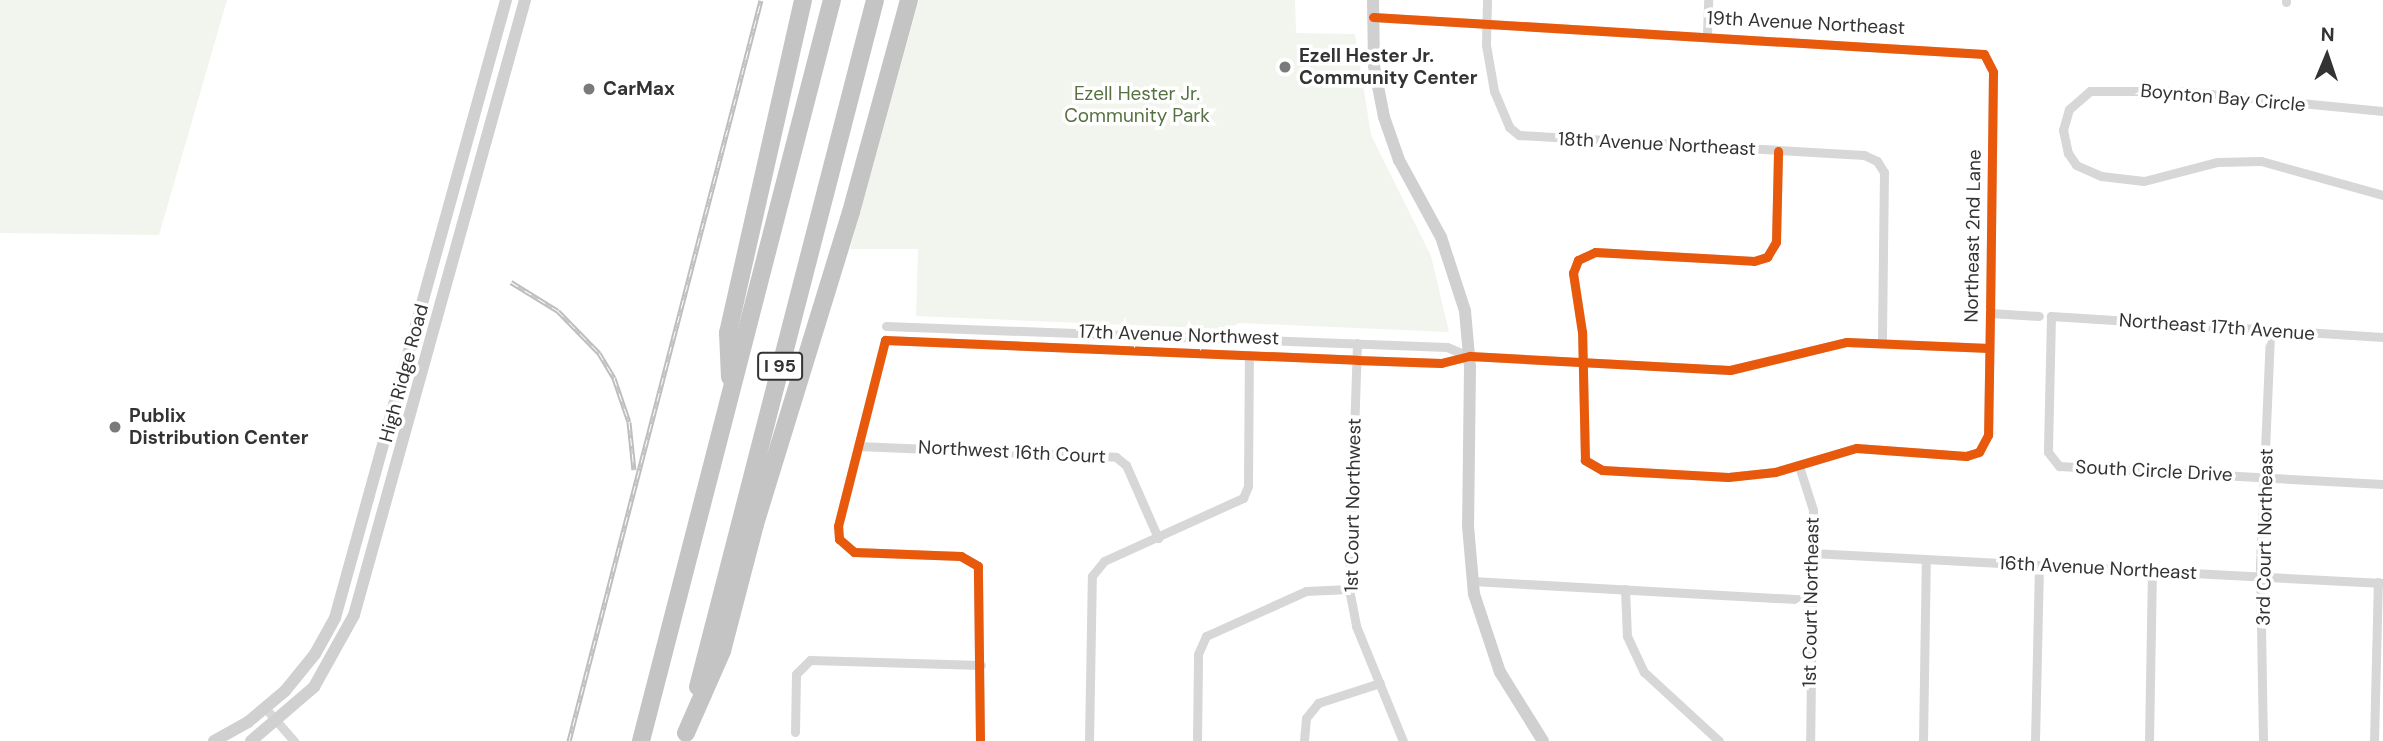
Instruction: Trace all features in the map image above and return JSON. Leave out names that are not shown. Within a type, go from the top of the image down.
[{"type":"highway","points":[[731,396],[728,333],[803,0]]},
{"type":"highway","name":"I 95","points":[[641,741],[832,0]]},
{"type":"highway","name":"I 95","points":[[685,737],[874,0]]},
{"type":"highway","points":[[685,737],[722,652],[762,502],[845,235],[909,0]]},
{"type":"street","name":"High Ridge Road","points":[[214,741],[266,709],[300,675],[332,623],[392,418],[506,0]]},
{"type":"street","name":"High Ridge Road","points":[[251,741],[278,722],[324,673],[348,630],[524,0]]},
{"type":"street","points":[[1373,0],[1374,66],[1384,117],[1399,160],[1451,261],[1465,311],[1470,356],[1468,526],[1472,581],[1500,672],[1543,741]]},
{"type":"street","points":[[1486,0],[1486,23]]},
{"type":"street","points":[[1707,35],[1708,0]]},
{"type":"street","name":"19th Avenue Northeast","points":[[1373,17],[1707,35],[1984,54]]},
{"type":"street","name":"18th Avenue Northeast","points":[[1486,23],[1494,91],[1509,127],[1519,135],[1864,155],[1877,160],[1884,172],[1882,342]]},
{"type":"street","name":"Northeast 2nd Lane","points":[[1799,466],[1856,448],[1972,455],[1983,447],[1988,435],[1993,72],[1984,54]]},
{"type":"street","name":"Boynton Bay Circle","points":[[2383,111],[2179,91],[2090,91],[2069,109],[2063,131],[2065,145],[2076,165],[2101,176],[2144,181],[2217,162],[2262,161],[2383,195]]},
{"type":"street","points":[[1778,151],[1776,242],[1767,257],[1754,261],[1595,252],[1583,255],[1573,273],[1583,362],[1583,454],[1590,465],[1602,470],[1728,477],[1799,466]]},
{"type":"street","points":[[440,242],[457,246]]},
{"type":"street","points":[[1990,313],[2039,316]]},
{"type":"street","name":"Northeast 17th Avenue","points":[[2052,462],[2048,452],[2051,316],[2242,325],[2270,333],[2383,337]]},
{"type":"street","name":"17th Avenue Northwest","points":[[886,326],[1447,347],[1470,356]]},
{"type":"street","name":"3rd Court Northeast","points":[[2263,741],[2262,576],[2270,333]]},
{"type":"street","name":"17th Avenue Northwest","points":[[858,446],[885,340],[1441,363],[1470,356]]},
{"type":"street","points":[[1470,356],[1737,370],[1824,345],[1882,342],[1989,348]]},
{"type":"street","name":"1st Court Northwest","points":[[1357,343],[1349,589],[1356,626],[1404,741]]},
{"type":"street","points":[[1089,741],[1092,576],[1104,561],[1239,503],[1247,492],[1250,355]]},
{"type":"street","points":[[392,418],[408,423]]},
{"type":"street","points":[[858,446],[838,526],[842,545],[854,552],[961,556],[974,561],[982,579],[980,741]]},
{"type":"street","name":"Northwest 16th Court","points":[[858,446],[1116,457],[1126,466],[1158,538]]},
{"type":"street","name":"South Circle Drive","points":[[2052,462],[2383,484]]},
{"type":"street","name":"1st Court Northeast","points":[[1799,466],[1812,503],[1810,741]]},
{"type":"street","name":"16th Avenue Northeast","points":[[1812,553],[2380,582]]},
{"type":"street","points":[[1923,741],[1926,559]]},
{"type":"street","points":[[2035,741],[2039,565]]},
{"type":"street","points":[[2149,741],[2152,571]]},
{"type":"street","points":[[1472,581],[1812,600]]},
{"type":"street","points":[[2374,741],[2380,582]]},
{"type":"street","points":[[1196,741],[1199,648],[1211,632],[1307,591],[1349,589]]},
{"type":"street","points":[[1625,589],[1628,636],[1644,672],[1719,741]]},
{"type":"street","points":[[332,623],[348,630]]},
{"type":"street","points":[[795,732],[796,674],[810,660],[981,665]]},
{"type":"street","points":[[1304,741],[1306,718],[1318,703],[1380,683]]},
{"type":"street","points":[[266,709],[295,741]]},
{"type":"green space","points":[[0,0],[227,0],[159,235],[0,233]]},
{"type":"green space","name":"Ezell Hester Jr. Community Park","points":[[919,0],[1295,0],[1296,33],[1355,34],[1371,135],[1431,256],[1449,332],[1239,323],[1228,329],[916,316],[918,249],[850,249]]},
{"type":"railway","points":[[569,741],[761,0]]},
{"type":"railway","points":[[511,282],[558,311],[599,353],[614,378],[629,422],[634,470]]},
{"type":"cycle path","points":[[1373,17],[1984,54],[1993,72],[1990,313],[1988,435],[1979,452],[1966,456],[1856,448],[1775,472],[1728,477],[1602,470],[1585,460],[1582,332],[1573,273],[1578,260],[1595,252],[1754,261],[1767,257],[1776,242],[1778,151]]},
{"type":"cycle path","points":[[980,741],[978,566],[961,556],[854,552],[839,539],[838,526],[885,340],[1441,363],[1470,356],[1730,370],[1847,342],[1989,348]]},
{"type":"place","name":"Ezell Hester Jr. Community Center","points":[[1285,67]]},
{"type":"place","name":"CarMax","points":[[589,89]]},
{"type":"place","name":"Publix Distribution Center","points":[[115,427]]}]
